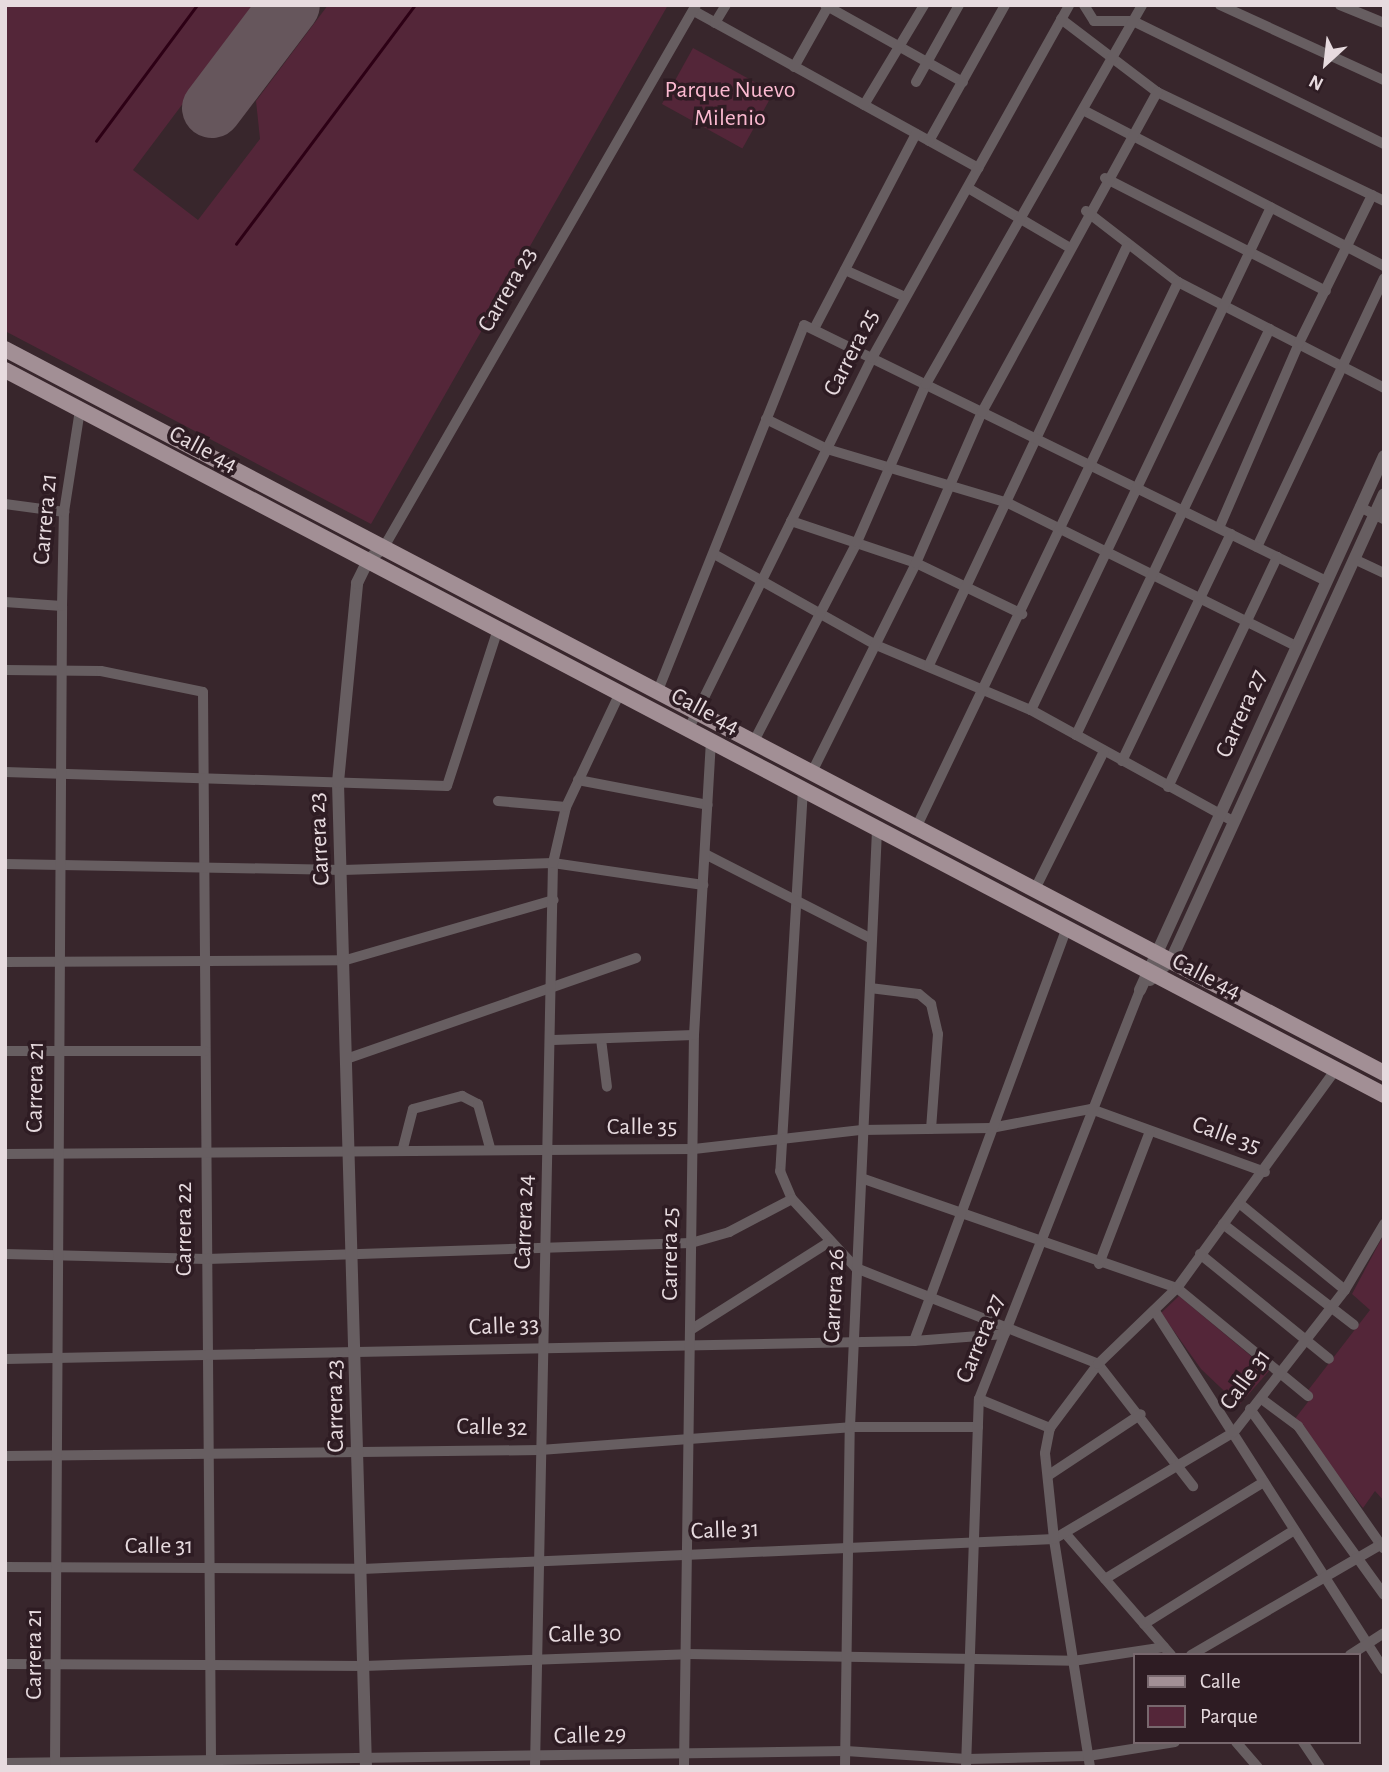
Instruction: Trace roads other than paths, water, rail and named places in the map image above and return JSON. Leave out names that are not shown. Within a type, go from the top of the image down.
[{"type":"main road","name":"Calle 44","points":[[5,349],[812,772],[915,830],[1165,956],[1384,1073]]},
{"type":"main road","name":"Calle 44","points":[[5,370],[689,728],[1150,975],[1384,1095]]},
{"type":"street","points":[[715,23],[726,5]]},
{"type":"street","points":[[864,105],[924,5]]},
{"type":"street","points":[[916,82],[959,5]]},
{"type":"street","points":[[929,141],[1005,5]]},
{"type":"street","name":"Carrera 25","points":[[689,728],[872,358],[1069,5]]},
{"type":"street","points":[[1084,5],[1104,25],[1133,21],[1384,144]]},
{"type":"street","points":[[753,743],[857,542],[886,466],[926,384],[1142,5]]},
{"type":"street","points":[[1220,5],[1384,80]]},
{"type":"street","points":[[1340,5],[1384,23]]},
{"type":"street","points":[[794,66],[827,6],[964,82]]},
{"type":"street","points":[[695,8],[715,23],[978,168]]},
{"type":"street","name":"Carrera 23","points":[[366,1764],[355,1251],[338,782],[357,583],[368,560],[384,547],[695,8]]},
{"type":"street","points":[[1061,19],[1157,92],[1384,201]]},
{"type":"street","points":[[812,772],[916,563],[982,412],[1086,211],[1157,92]]},
{"type":"street","points":[[1083,110],[1384,267]]},
{"type":"street","points":[[812,326],[845,270],[916,134]]},
{"type":"street","points":[[1105,178],[1250,255],[1326,291]]},
{"type":"street","points":[[968,188],[1067,246]]},
{"type":"street","points":[[1219,528],[1299,343],[1372,195]]},
{"type":"street","points":[[1031,710],[1108,554],[1136,488],[1227,307],[1271,207]]},
{"type":"street","points":[[1086,211],[1127,246],[1178,282],[1384,388]]},
{"type":"street","points":[[929,665],[969,588],[1127,246]]},
{"type":"street","points":[[845,270],[905,297]]},
{"type":"street","points":[[1257,547],[1345,368],[1384,278]]},
{"type":"street","points":[[915,830],[1022,614],[1178,282]]},
{"type":"street","points":[[657,693],[723,532],[800,329],[812,326],[1326,581]]},
{"type":"street","points":[[1076,735],[1155,577],[1183,511],[1270,328]]},
{"type":"street","name":"Carrera 21","points":[[55,1765],[59,1456],[55,1256],[59,865],[63,773],[62,606],[64,512],[80,410]]},
{"type":"street","points":[[766,419],[827,449],[951,482],[1008,503],[1296,646]]},
{"type":"street","name":"Carrera 27","points":[[1165,956],[1220,814],[1384,456]]},
{"type":"street","name":"Carrera 27","points":[[967,1763],[979,1399],[1042,1245],[1091,1109],[1140,990],[1165,956],[1233,821],[1354,559],[1379,517],[1384,494]]},
{"type":"street","points":[[5,504],[64,512]]},
{"type":"street","points":[[1360,508],[1379,517]]},
{"type":"street","points":[[791,521],[916,563],[1022,614]]},
{"type":"street","points":[[1122,761],[1231,534]]},
{"type":"street","points":[[714,554],[876,645],[1031,710],[1233,821]]},
{"type":"street","points":[[1168,787],[1277,557]]},
{"type":"street","points":[[1354,559],[1384,573]]},
{"type":"street","points":[[5,602],[62,606]]},
{"type":"street","points":[[5,772],[447,786],[498,629]]},
{"type":"street","points":[[5,670],[63,670]]},
{"type":"street","name":"Carrera 22","points":[[63,670],[153,678],[203,692],[211,1765]]},
{"type":"street","name":"Carrera 24","points":[[536,1763],[537,1560],[544,1246],[553,1040],[553,863],[566,807],[620,693]]},
{"type":"street","name":"Carrera 25","points":[[684,1767],[692,1554],[691,1243],[694,1035],[711,742]]},
{"type":"street","points":[[1035,889],[1104,751]]},
{"type":"street","points":[[578,780],[708,805]]},
{"type":"street","points":[[803,789],[780,1171],[792,1199],[828,1241],[856,1268],[1006,1330]]},
{"type":"street","points":[[498,800],[566,807]]},
{"type":"street","name":"Carrera 26","points":[[845,1767],[849,1660],[850,1427],[856,1268],[864,1179],[862,1130],[877,829]]},
{"type":"street","points":[[705,854],[872,939]]},
{"type":"street","points":[[5,864],[343,870],[553,863],[703,885]]},
{"type":"street","points":[[5,962],[346,960],[554,900]]},
{"type":"street","points":[[914,1341],[931,1301],[991,1128],[1066,929]]},
{"type":"street","points":[[349,1058],[636,958]]},
{"type":"street","points":[[870,988],[919,994],[931,1004],[938,1034],[931,1129]]},
{"type":"street","points":[[553,1040],[694,1035]]},
{"type":"street","points":[[601,1039],[607,1087]]},
{"type":"street","points":[[5,1051],[205,1051]]},
{"type":"street","points":[[1089,1761],[1054,1539],[1049,1475],[1049,1428],[1098,1364],[1156,1313],[1177,1288],[1200,1254],[1265,1172],[1335,1069]]},
{"type":"street","points":[[403,1148],[413,1110],[462,1096],[478,1104],[490,1148]]},
{"type":"street","name":"Calle 35","points":[[5,1154],[206,1148],[694,1149],[782,1143],[862,1130],[991,1128],[1091,1109],[1265,1172]]},
{"type":"street","points":[[1099,1264],[1150,1131]]},
{"type":"street","points":[[864,1179],[1042,1245],[1177,1288],[1277,1375],[1308,1396]]},
{"type":"street","points":[[5,1254],[206,1259],[355,1251],[691,1243],[729,1232],[792,1199]]},
{"type":"street","points":[[1239,1203],[1345,1290]]},
{"type":"street","points":[[1223,1224],[1354,1325]]},
{"type":"street","name":"Calle 31","points":[[5,1567],[362,1569],[849,1547],[974,1546],[1054,1539],[1234,1432],[1250,1409],[1263,1400],[1302,1338],[1345,1290],[1384,1224]]},
{"type":"street","points":[[692,1329],[828,1241]]},
{"type":"street","points":[[1200,1254],[1329,1359]]},
{"type":"street","points":[[1156,1313],[1234,1432],[1324,1583],[1384,1669]]},
{"type":"street","name":"Calle 33","points":[[5,1359],[208,1357],[854,1339],[914,1341],[1006,1330],[1098,1364]]},
{"type":"street","points":[[1098,1364],[1141,1414],[1193,1486]]},
{"type":"street","points":[[979,1399],[1049,1428]]},
{"type":"street","points":[[1195,1653],[1324,1583],[1359,1558],[1382,1547],[1298,1426],[1263,1400]]},
{"type":"street","points":[[1250,1409],[1384,1595]]},
{"type":"street","points":[[1049,1475],[1141,1414]]},
{"type":"street","name":"Calle 32","points":[[5,1456],[358,1447],[540,1450],[850,1427],[978,1427]]},
{"type":"street","points":[[1105,1579],[1264,1482]]},
{"type":"street","points":[[1144,1624],[1293,1531]]},
{"type":"street","points":[[1065,1533],[1167,1651]]},
{"type":"street","points":[[1353,1653],[1384,1633]]},
{"type":"street","name":"Calle 30","points":[[1148,1653],[1167,1651]]},
{"type":"street","name":"Calle 30","points":[[5,1664],[364,1666],[538,1657],[687,1654],[849,1660],[1073,1661],[1134,1655]]},
{"type":"street","name":"Calle 29","points":[[5,1763],[536,1763],[684,1755],[846,1751],[967,1763],[1089,1761],[1166,1744]]},
{"type":"street","points":[[1238,1744],[1258,1767]]},
{"type":"street","points":[[1304,1744],[1320,1767]]},
{"type":"waterway","points":[[96,141],[197,5]]},
{"type":"waterway","points":[[236,244],[415,5]]},
{"type":"park label","name":"Parque Nuevo Milenio","points":[[730,105]]}]
